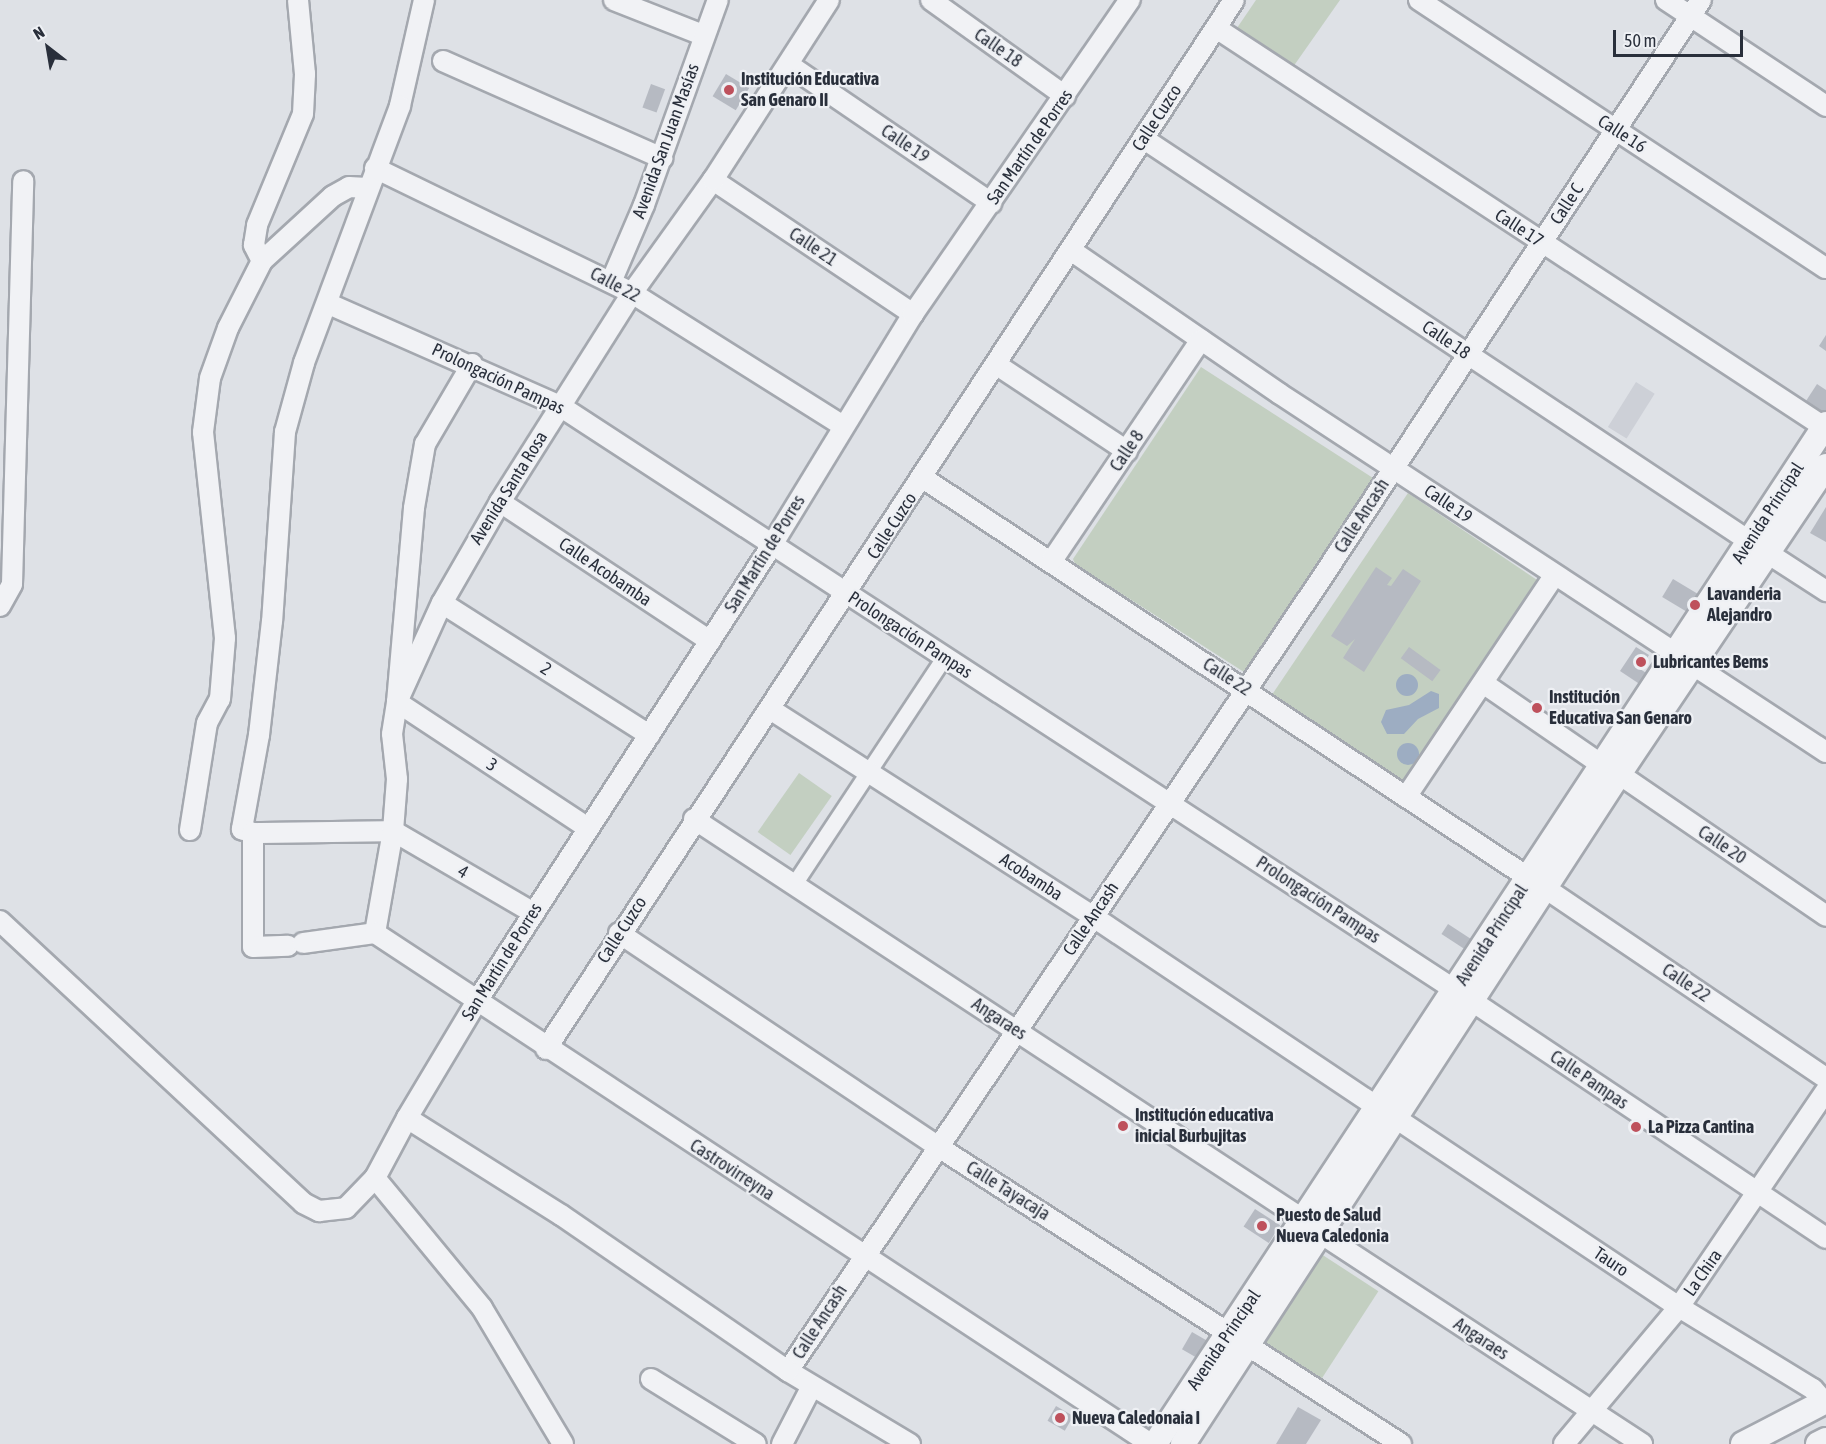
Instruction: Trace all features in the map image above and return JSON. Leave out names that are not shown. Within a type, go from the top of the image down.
[{"type":"street","points":[[262,261],[255,245],[257,225],[303,114],[305,74],[298,0]]},
{"type":"street","points":[[393,831],[297,830],[253,833],[242,829],[242,812],[260,735],[271,633],[285,432],[304,363],[329,304],[367,188],[400,106],[424,0]]},
{"type":"street","points":[[614,0],[704,35]]},
{"type":"street","name":"Avenida San Juan Masías","points":[[611,282],[662,158],[718,0]]},
{"type":"street","name":"Avenida Santa Rosa","points":[[375,933],[393,831],[397,779],[393,734],[397,702],[442,603],[500,502],[632,293],[713,180],[829,0]]},
{"type":"street","name":"Calle 18","points":[[931,0],[1065,96]]},
{"type":"street","name":"San Martín de Porres","points":[[0,921],[303,1203],[319,1211],[346,1208],[375,1178],[408,1115],[477,1001],[772,545],[842,425],[913,314],[1130,0]]},
{"type":"street","name":"Calle Cuzco","points":[[546,1049],[619,933],[923,478],[1234,0]]},
{"type":"street","name":"Calle 16","points":[[1419,0],[1826,268]]},
{"type":"street","points":[[1666,0],[1696,8],[1826,106]]},
{"type":"street","name":"Calle C","points":[[1394,468],[1696,8]]},
{"type":"street","name":"Calle 17","points":[[1216,28],[1541,243],[1825,426]]},
{"type":"street","points":[[443,61],[662,158]]},
{"type":"street","name":"Calle 19","points":[[789,65],[991,203]]},
{"type":"street","name":"Calle 18","points":[[1144,139],[1826,591]]},
{"type":"street","name":"Calle 22","points":[[375,168],[632,293],[842,425]]},
{"type":"street","name":"Calle 21","points":[[713,180],[913,314]]},
{"type":"street","points":[[0,606],[12,584],[23,181]]},
{"type":"street","points":[[190,830],[207,723],[220,699],[225,638],[204,421],[210,378],[220,347],[262,261],[333,196],[349,187],[367,188]]},
{"type":"street","name":"Calle 19","points":[[1072,251],[1554,576],[1687,658],[1826,752]]},
{"type":"street","name":"Prolongación Pampas","points":[[329,304],[472,364],[560,406],[1464,996]]},
{"type":"street","name":"Calle 8","points":[[1051,562],[1201,340]]},
{"type":"street","points":[[397,702],[414,508],[425,444],[472,364]]},
{"type":"street","points":[[997,365],[1127,451]]},
{"type":"street","name":"Avenida Principal","points":[[1153,1444],[1238,1339],[1388,1114],[1611,769],[1687,658],[1757,547],[1825,426]]},
{"type":"street","name":"Avenida Principal","points":[[1757,547],[1826,466]]},
{"type":"street","name":"Calle Ancash","points":[[788,1371],[862,1256],[940,1148],[1168,802],[1246,690],[1394,468]]},
{"type":"street","name":"Calle 22","points":[[923,478],[1537,883],[1826,1078]]},
{"type":"street","name":"Calle Acobamba","points":[[500,502],[710,641]]},
{"type":"street","points":[[1406,797],[1554,576]]},
{"type":"street","name":"2","points":[[442,603],[649,735]]},
{"type":"street","points":[[794,884],[944,657]]},
{"type":"street","name":"Calle 20","points":[[1483,683],[1826,916]]},
{"type":"street","name":"3","points":[[397,702],[588,828]]},
{"type":"street","name":"Acobamba","points":[[770,709],[1092,916],[1388,1114]]},
{"type":"street","name":"Angaraes","points":[[694,819],[1642,1444]]},
{"type":"street","name":"4","points":[[393,831],[534,912]]},
{"type":"street","points":[[253,833],[253,947],[296,945],[375,933]]},
{"type":"street","name":"Castrovirreyna","points":[[375,933],[546,1049],[1153,1444]]},
{"type":"street","name":"Calle Tayacaja","points":[[619,933],[940,1148],[1401,1444]]},
{"type":"street","name":"Calle Pampas","points":[[1464,996],[1826,1238]]},
{"type":"street","name":"La Chira","points":[[1564,1444],[1679,1307],[1826,1090]]},
{"type":"street","name":"Tauro","points":[[1388,1114],[1679,1307],[1813,1389],[1826,1402]]},
{"type":"street","points":[[408,1115],[561,1215],[788,1371],[910,1444]]},
{"type":"street","points":[[375,1178],[482,1308],[563,1444]]},
{"type":"street","name":"Avenida Principal","points":[[1183,1444],[1238,1339]]},
{"type":"street","points":[[651,1380],[756,1444]]},
{"type":"street","points":[[782,1444],[812,1386]]},
{"type":"street","points":[[1743,1444],[1826,1402]]},
{"type":"street","points":[[1818,1444],[1826,1440]]},
{"type":"shaded area","points":[[1636,382],[1655,394],[1627,439],[1608,427]]},
{"type":"green space","points":[[1256,0],[1340,0],[1293,67],[1237,28]]},
{"type":"green space","points":[[1201,367],[1373,478],[1244,672],[1075,564],[1073,559]]},
{"type":"green space","points":[[1408,493],[1542,584],[1406,785],[1272,694]]},
{"type":"green space","points":[[799,773],[832,796],[790,855],[758,832]]},
{"type":"green space","points":[[1318,1252],[1378,1291],[1317,1385],[1257,1346]]},
{"type":"water","points":[[1407,674],[1415,677],[1418,685],[1415,693],[1407,696],[1399,693],[1396,685],[1399,677]]},
{"type":"water","points":[[1431,691],[1439,694],[1439,708],[1418,719],[1404,734],[1387,734],[1381,722],[1386,710],[1409,705]]},
{"type":"water","points":[[1408,743],[1416,746],[1419,754],[1416,762],[1408,765],[1400,762],[1397,754],[1400,746]]},
{"type":"building","points":[[726,74],[749,88],[736,110],[713,96]]},
{"type":"building","points":[[651,84],[665,89],[657,113],[642,107]]},
{"type":"building","points":[[1826,335],[1826,351],[1819,346]]},
{"type":"building","points":[[1817,384],[1826,390],[1826,414],[1806,401]]},
{"type":"building","points":[[1826,507],[1826,542],[1810,533]]},
{"type":"building","points":[[1376,567],[1392,578],[1387,585],[1391,586],[1403,569],[1421,581],[1364,672],[1343,658],[1355,639],[1347,646],[1331,636]]},
{"type":"building","points":[[1673,579],[1703,597],[1692,615],[1662,597]]},
{"type":"building","points":[[1409,647],[1441,670],[1432,681],[1401,658]]},
{"type":"building","points":[[1636,647],[1649,655],[1640,669],[1654,678],[1647,689],[1620,671]]},
{"type":"building","points":[[1448,924],[1479,944],[1472,954],[1441,934]]},
{"type":"building","name":"Puesto de Salud Nueva Caledonia","points":[[1255,1209],[1280,1225],[1269,1243],[1244,1227]]},
{"type":"building","points":[[1192,1332],[1209,1342],[1199,1359],[1182,1349]]},
{"type":"building","name":"Nueva Caledonaia I","points":[[1056,1406],[1073,1416],[1065,1431],[1048,1421]]},
{"type":"building","points":[[1298,1407],[1321,1420],[1306,1444],[1276,1444]]},
{"type":"place","name":"Institución Educativa San Genaro II","points":[[729,90]]},
{"type":"place","name":"Lavanderia Alejandro","points":[[1695,605]]},
{"type":"place","name":"Lubricantes Bems","points":[[1641,662]]},
{"type":"place","name":"Institución Educativa San Genaro","points":[[1537,708]]},
{"type":"place","name":"Institución educativa inicial Burbujitas","points":[[1123,1126]]},
{"type":"place","name":"La Pizza Cantina","points":[[1636,1127]]},
{"type":"place","name":"Puesto de Salud Nueva Caledonia","points":[[1262,1226]]},
{"type":"place","name":"Nueva Caledonaia I","points":[[1060,1418]]}]
